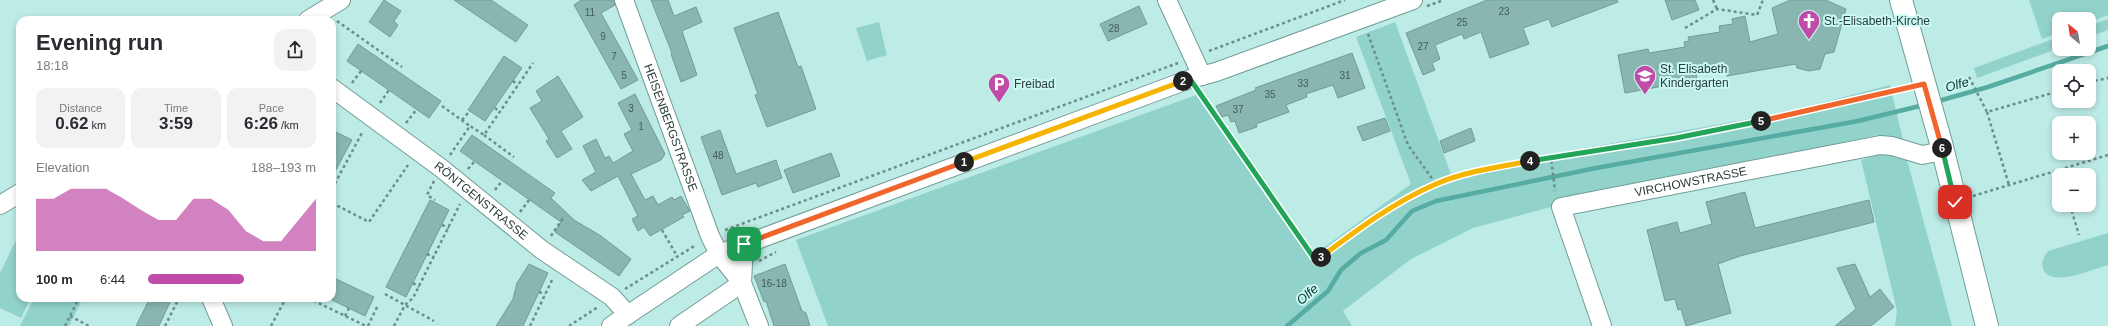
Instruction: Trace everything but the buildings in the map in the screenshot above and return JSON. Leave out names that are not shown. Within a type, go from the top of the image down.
[{"type":"main road","points":[[1902,0],[1943,151],[1987,326]]},
{"type":"street","name":"HEISENBERGSTRASSE","points":[[624,0],[710,236],[719,254],[742,283]]},
{"type":"street","points":[[1167,0],[1196,77]]},
{"type":"street","points":[[611,326],[719,254],[1196,77],[1413,0]]},
{"type":"street","points":[[314,16],[334,4]]},
{"type":"street","name":"RÖNTGENSTRASSE","points":[[336,91],[441,168],[542,250],[612,297],[628,314]]},
{"type":"street","name":"VIRCHOWSTRASSE","points":[[1602,326],[1561,208],[1880,145],[1892,146],[1922,155],[1943,151]]},
{"type":"street","points":[[0,205],[16,195]]},
{"type":"street","points":[[744,244],[742,283],[759,326]]},
{"type":"street","points":[[679,326],[742,283]]},
{"type":"street","points":[[213,302],[223,326]]},
{"type":"path","points":[[1713,0],[1717,9]]},
{"type":"path","points":[[1685,28],[1717,9],[1757,14],[1763,0]]},
{"type":"path","points":[[334,4],[335,16]]},
{"type":"path","points":[[1362,19],[1408,145],[1436,184]]},
{"type":"path","points":[[336,21],[402,67]]},
{"type":"path","points":[[484,135],[533,63]]},
{"type":"path","points":[[1196,77],[1316,261],[1370,220],[1436,184],[1465,174],[1551,157],[1676,138],[1784,116],[1928,96]]},
{"type":"path","points":[[1969,77],[1976,94],[1987,112],[2009,185]]},
{"type":"path","points":[[2096,81],[2108,78]]},
{"type":"path","points":[[513,82],[518,85]]},
{"type":"path","points":[[336,180],[371,117],[389,90]]},
{"type":"path","points":[[1987,112],[2052,92]]},
{"type":"path","points":[[442,106],[514,157]]},
{"type":"path","points":[[495,108],[500,112]]},
{"type":"path","points":[[462,120],[468,113]]},
{"type":"path","points":[[435,200],[427,195],[441,168],[470,126]]},
{"type":"path","points":[[336,205],[369,222],[418,152]]},
{"type":"path","points":[[344,155],[349,157]]},
{"type":"path","points":[[2065,168],[2108,155]]},
{"type":"path","points":[[1551,157],[1554,188]]},
{"type":"path","points":[[1955,202],[2052,172]]},
{"type":"path","points":[[394,326],[405,305],[413,298],[468,190]]},
{"type":"path","points":[[2072,212],[2079,235]]},
{"type":"path","points":[[542,250],[563,218]]},
{"type":"path","points":[[442,225],[448,228]]},
{"type":"path","points":[[662,230],[677,256]]},
{"type":"path","points":[[427,254],[434,257]]},
{"type":"path","points":[[530,326],[560,263]]},
{"type":"path","points":[[412,283],[419,286]]},
{"type":"path","points":[[539,292],[545,294]]},
{"type":"path","points":[[385,294],[434,321]]},
{"type":"path","points":[[65,326],[77,302]]},
{"type":"path","points":[[165,326],[176,302]]},
{"type":"path","points":[[271,326],[284,302]]},
{"type":"path","points":[[316,302],[367,326],[378,305]]},
{"type":"path","points":[[345,316],[349,308]]},
{"type":"path","points":[[70,316],[89,326]]},
{"type":"shaded area","points":[[2029,0],[2108,0],[2108,15],[2096,19],[2096,12],[2052,12],[2052,35],[2042,39]]},
{"type":"shaded area","points":[[2108,19],[2108,30],[2096,34],[2096,23]]},
{"type":"shaded area","points":[[879,22],[887,55],[867,61],[856,28]]},
{"type":"shaded area","points":[[1395,22],[1451,174],[1540,156],[1783,113],[1890,85],[1903,140],[1877,135],[1555,206],[1473,228],[1411,259],[1343,311],[1352,326],[828,326],[796,240],[1196,95],[1314,265],[1315,254],[1411,184],[1356,37]]},
{"type":"shaded area","points":[[2052,40],[2052,51],[1977,78],[1974,68]]},
{"type":"shaded area","points":[[1883,153],[1906,156],[1952,326],[1895,326],[1897,311],[1861,160]]},
{"type":"shaded area","points":[[2108,233],[2108,265],[2074,276],[2065,277],[2049,276],[2044,271],[2042,263],[2048,251]]},
{"type":"shaded area","points":[[16,240],[16,302],[29,302],[21,318],[0,308],[0,273]]},
{"type":"shaded area","points":[[32,302],[81,302],[69,326],[20,326]]},
{"type":"waterway","name":"Olfe","points":[[1935,102],[1988,87],[2108,46]]},
{"type":"waterway","name":"Olfe","points":[[1287,326],[1328,291],[1341,270],[1361,253],[1386,240],[1412,211],[1436,201],[1596,168],[1858,121],[1924,105]]},
{"type":"place","name":"St.-Elisabeth-Kirche","points":[[1809,40]]},
{"type":"place","name":"St. Elisabeth Kindergarten","points":[[1645,96]]},
{"type":"place","name":"Freibad","points":[[999,104]]},
{"type":"route","points":[[744,244],[1190,79],[1316,261],[1370,220],[1436,184],[1465,174],[1551,157],[1676,138],[1784,116],[1924,84],[1941,143],[1955,202]]}]
